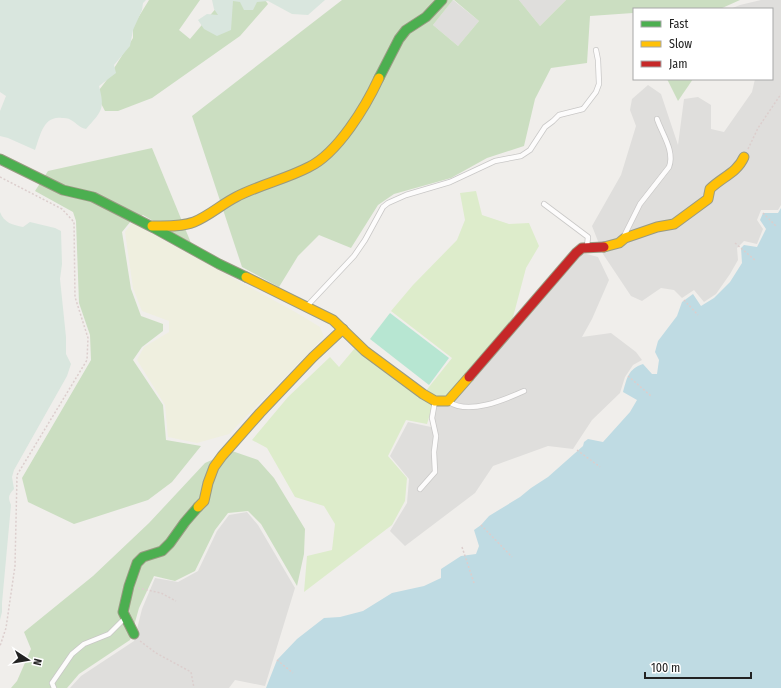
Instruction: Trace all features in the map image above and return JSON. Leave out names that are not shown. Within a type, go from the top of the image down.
[{"type":"street","points":[[151,226],[173,226],[194,222],[236,197],[310,167],[322,159],[346,134],[375,87],[394,46],[406,30],[426,17],[442,0]]},
{"type":"street","points":[[0,159],[63,190],[93,197],[151,226],[219,264],[333,320],[365,351],[388,370],[435,401],[448,401],[576,253],[582,248],[608,247],[657,228],[674,224],[708,199],[710,189],[714,184],[736,170],[744,157]]},
{"type":"street","points":[[134,634],[125,618],[124,604],[132,572],[142,557],[162,551],[170,542],[185,522],[204,501],[208,483],[214,467],[222,456],[313,356],[343,329]]},
{"type":"lane","points":[[307,306],[354,256],[365,240],[383,207],[388,203],[406,195],[450,182],[495,161],[521,156],[530,150],[545,127],[559,115],[583,109],[596,92],[599,84],[596,50]]},
{"type":"lane","points":[[623,240],[640,204],[669,167],[671,162],[670,151],[656,119]]},
{"type":"lane","points":[[544,204],[588,237],[587,247]]},
{"type":"lane","points":[[448,401],[462,406],[474,407],[496,402],[524,391]]},
{"type":"lane","points":[[420,489],[435,472],[434,452],[436,436],[432,418],[435,401]]},
{"type":"lane","points":[[54,688],[52,683],[72,654],[84,644],[110,634],[125,618]]},
{"type":"path","points":[[744,157],[758,128],[781,94]]},
{"type":"path","points":[[0,177],[62,209],[74,222],[75,297],[88,338],[87,360],[17,475],[15,566],[6,628],[0,646]]},
{"type":"path","points":[[763,213],[777,227]]},
{"type":"path","points":[[735,243],[756,261]]},
{"type":"path","points":[[684,300],[698,316]]},
{"type":"path","points":[[628,376],[651,396]]},
{"type":"path","points":[[577,450],[600,467]]},
{"type":"path","points":[[481,525],[512,557]]},
{"type":"path","points":[[462,547],[474,583]]},
{"type":"path","points":[[129,586],[161,593],[176,601]]},
{"type":"path","points":[[134,634],[141,643],[191,672],[194,688]]},
{"type":"path","points":[[277,660],[293,673]]},
{"type":"shaded area","points":[[0,0],[146,0],[143,3],[142,10],[133,30],[130,46],[114,65],[116,73],[99,86],[102,100],[101,109],[96,118],[86,129],[67,118],[56,118],[50,120],[43,128],[35,150],[0,136],[0,111],[6,96],[0,92]]},
{"type":"shaded area","points":[[212,0],[325,0],[308,15],[292,14],[268,1],[257,2],[253,10],[244,10],[240,2],[233,1],[231,30],[217,36],[204,29],[198,20],[207,14],[218,15],[214,9]]},
{"type":"shaded area","points":[[453,0],[479,21],[458,46],[433,25]]},
{"type":"shaded area","points":[[519,0],[566,0],[540,26]]},
{"type":"shaded area","points":[[761,0],[781,0],[781,205],[778,210],[761,210],[757,220],[763,229],[757,244],[744,241],[737,248],[738,260],[716,294],[704,302],[694,290],[682,298],[674,290],[661,288],[642,301],[631,296],[603,254],[592,226],[621,175],[636,126],[630,110],[632,99],[648,85],[661,94],[678,145],[684,99],[698,97],[711,105],[711,129],[724,132],[752,92],[755,80],[773,80],[773,8],[732,8]]},
{"type":"shaded area","points":[[0,212],[4,219],[9,223],[23,227],[30,222],[55,228],[61,231],[62,264],[60,279],[66,337],[66,354],[71,364],[67,376],[14,470],[12,477],[14,489],[9,497],[11,505],[2,612],[0,620]]},
{"type":"shaded area","points":[[583,253],[598,257],[609,280],[592,319],[582,337],[611,333],[636,352],[642,360],[633,365],[625,377],[620,393],[592,420],[573,449],[548,446],[493,466],[475,493],[405,546],[390,531],[407,503],[409,479],[390,456],[408,422],[431,427],[436,406]]},
{"type":"shaded area","points":[[247,512],[258,525],[295,588],[265,686],[235,680],[229,688],[70,688],[81,676],[134,641],[142,609],[155,578],[178,582],[198,571],[217,531],[229,515]]},
{"type":"green space","points":[[149,0],[200,0],[179,30],[190,39],[223,0],[265,0],[268,4],[240,36],[152,98],[118,111],[105,111],[96,94],[133,38],[133,26]]},
{"type":"green space","points":[[342,0],[453,0],[433,25],[458,46],[479,21],[454,0],[519,0],[540,26],[566,0],[740,0],[722,8],[633,8],[633,13],[590,16],[587,63],[551,68],[535,99],[524,146],[487,158],[451,178],[394,194],[378,205],[351,248],[319,235],[298,256],[279,287],[242,267],[192,116]]},
{"type":"green space","points":[[668,80],[692,80],[678,101]]},
{"type":"green space","points":[[152,148],[191,243],[143,215],[131,221],[122,232],[131,289],[141,316],[163,324],[163,331],[142,347],[133,360],[163,405],[166,440],[201,446],[172,482],[148,500],[74,524],[28,502],[22,478],[91,360],[90,335],[79,303],[76,221],[73,212],[35,191],[48,171]]},
{"type":"green space","points":[[476,191],[482,215],[509,224],[529,223],[539,246],[526,268],[512,321],[446,396],[435,398],[427,424],[406,420],[388,456],[407,478],[405,501],[392,525],[304,592],[307,556],[332,550],[335,524],[324,506],[295,497],[267,448],[252,440],[288,397],[330,357],[339,367],[355,348],[421,397],[452,358],[391,311],[413,285],[457,240],[465,220],[460,193]]},
{"type":"green space","points":[[132,223],[320,327],[324,337],[229,434],[197,443],[168,437],[165,405],[137,360],[144,347],[169,332],[169,321],[142,311],[133,288],[125,232]]},
{"type":"green space","points":[[390,313],[449,358],[429,385],[370,339]]},
{"type":"green space","points":[[232,451],[258,460],[274,478],[305,529],[304,554],[297,586],[261,524],[248,511],[228,513],[215,530],[195,571],[175,581],[154,576],[139,608],[130,640],[79,674],[67,688],[11,688],[17,681],[31,649],[24,632],[93,576],[149,523],[205,463]]},
{"type":"water","points":[[781,208],[781,688],[266,688],[277,660],[297,639],[324,618],[340,617],[363,611],[392,593],[424,586],[441,578],[441,569],[461,556],[476,554],[479,546],[474,530],[489,516],[520,497],[548,477],[583,446],[584,442],[588,439],[603,442],[630,412],[637,400],[623,392],[627,378],[631,371],[643,364],[652,374],[657,374],[659,360],[655,352],[658,341],[677,316],[682,302],[693,294],[701,306],[714,298],[730,282],[742,263],[741,248],[744,245],[757,247],[766,229],[760,220],[763,213],[778,213]]},
{"type":"traffic: fast","points":[[379,78],[399,39],[406,30],[426,17],[442,0]]},
{"type":"traffic: fast","points":[[0,159],[63,190],[93,197],[246,277]]},
{"type":"traffic: fast","points":[[134,634],[123,612],[129,586],[137,563],[143,557],[162,551],[198,507]]},
{"type":"traffic: slow","points":[[152,226],[189,224],[205,217],[236,197],[282,179],[309,167],[320,160],[350,128],[367,102],[379,78]]},
{"type":"traffic: slow","points":[[604,247],[619,243],[625,238],[657,227],[674,224],[708,199],[710,189],[733,171],[744,157]]},
{"type":"traffic: slow","points":[[246,277],[333,320],[365,351],[423,394],[435,401],[448,401],[469,377]]},
{"type":"traffic: slow","points":[[198,507],[204,501],[208,483],[214,467],[222,456],[313,357],[343,329]]},
{"type":"traffic: jam","points":[[469,377],[576,253],[582,248],[604,247]]}]
